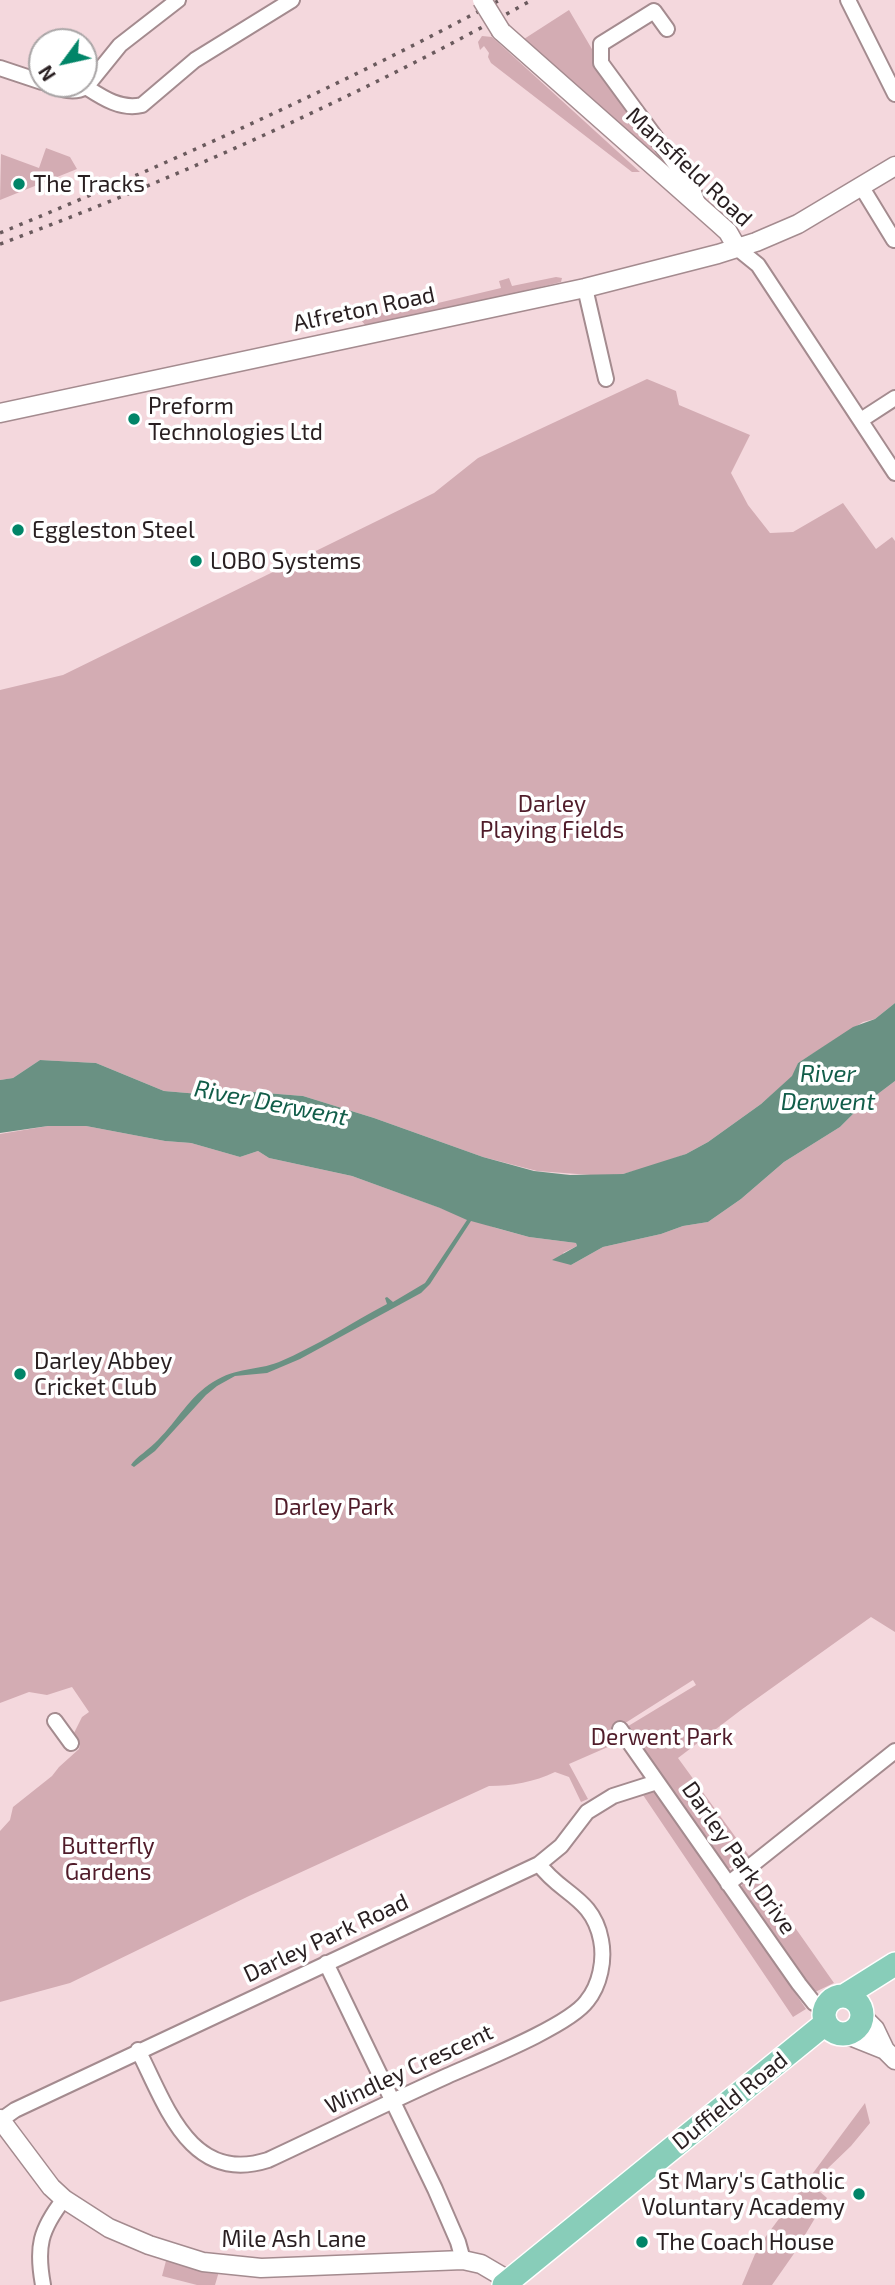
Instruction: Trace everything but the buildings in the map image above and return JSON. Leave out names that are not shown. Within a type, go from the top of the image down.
[{"type":"main road","name":"Duffield Road","points":[[507,2283],[895,1966]]},
{"type":"main road","name":"Duffield Road","points":[[862,2015],[869,2007],[878,1987],[895,1966]]},
{"type":"main road","points":[[835,2015],[858,2003],[862,2015]]},
{"type":"street","points":[[98,72],[120,45],[178,0]]},
{"type":"street","points":[[98,95],[107,101],[133,107],[142,105],[195,60],[292,0]]},
{"type":"street","name":"Mansfield Road","points":[[482,0],[502,31],[728,232],[737,248],[798,224],[895,166]]},
{"type":"street","points":[[848,0],[895,94]]},
{"type":"street","points":[[667,29],[654,11],[601,44],[601,63],[692,187],[699,206]]},
{"type":"street","points":[[0,68],[28,77]]},
{"type":"street","points":[[862,186],[894,240]]},
{"type":"street","points":[[737,248],[758,265],[895,473]]},
{"type":"street","name":"Alfreton Road","points":[[0,414],[189,371],[584,288],[737,248]]},
{"type":"street","points":[[584,288],[606,379]]},
{"type":"street","points":[[861,421],[895,398]]},
{"type":"street","points":[[55,1721],[71,1743]]},
{"type":"street","name":"Darley Park Drive","points":[[621,1729],[799,1984],[814,2003],[835,2015]]},
{"type":"street","points":[[728,1884],[895,1751]]},
{"type":"street","name":"Darley Park Road","points":[[1,2119],[138,2050],[539,1864],[561,1846],[582,1817],[601,1803],[613,1796],[657,1782]]},
{"type":"street","name":"Windley Crescent","points":[[138,2050],[178,2128],[189,2142],[216,2161],[229,2165],[255,2164],[268,2160],[501,2052],[562,2021],[587,2002],[600,1972],[603,1957],[601,1939],[595,1924],[582,1902],[547,1875],[539,1864]]},
{"type":"street","points":[[326,1963],[452,2225],[463,2260]]},
{"type":"street","points":[[835,2015],[890,2055]]},
{"type":"street","points":[[862,2015],[875,2029],[890,2055]]},
{"type":"street","name":"Mile Ash Lane","points":[[1,2119],[51,2187],[64,2199],[109,2228],[192,2259],[225,2266],[290,2267],[463,2260],[481,2264],[507,2283]]},
{"type":"street","points":[[43,2285],[38,2247],[53,2213],[64,2199]]},
{"type":"green space","points":[[569,10],[596,56],[678,179],[524,39]]},
{"type":"green space","points":[[482,36],[492,37],[640,172],[632,172],[491,63],[484,46],[480,50],[478,42]]},
{"type":"green space","name":"The Tracks","points":[[46,148],[70,157],[77,169],[0,200],[1,154],[39,168]]},
{"type":"green space","points":[[509,278],[512,286],[562,278],[561,282],[446,310],[366,326],[361,320],[435,296],[438,303],[501,288],[499,281]]},
{"type":"green space","name":"Darley Playing Fields","points":[[647,379],[676,391],[679,405],[750,435],[731,473],[748,505],[770,533],[793,532],[843,503],[876,549],[892,537],[895,541],[895,1003],[875,1019],[863,1022],[798,1063],[793,1076],[761,1104],[708,1142],[686,1154],[653,1166],[604,1176],[537,1171],[483,1157],[303,1096],[253,1092],[211,1095],[164,1091],[96,1063],[40,1060],[13,1078],[0,1080],[0,690],[63,675],[434,493],[478,458]]},
{"type":"green space","name":"Darley Park","points":[[895,1081],[895,1632],[871,1617],[678,1758],[750,1857],[721,1873],[625,1728],[696,1685],[693,1680],[619,1727],[617,1743],[569,1764],[588,1799],[581,1802],[569,1777],[555,1772],[523,1783],[489,1786],[249,1896],[70,1983],[0,2002],[0,1831],[10,1820],[13,1807],[52,1776],[79,1749],[80,1743],[73,1735],[82,1717],[89,1712],[72,1687],[47,1695],[29,1692],[0,1703],[0,1134],[48,1126],[86,1126],[165,1141],[191,1143],[240,1157],[258,1151],[269,1158],[352,1176],[496,1228],[529,1237],[576,1243],[577,1246],[563,1253],[571,1265],[603,1247],[708,1222],[741,1199],[784,1162],[840,1127],[858,1109]]},
{"type":"green space","points":[[656,1786],[806,2009],[793,2017],[643,1795]]},
{"type":"green space","points":[[756,1872],[834,1983],[813,1993],[740,1890],[743,1882]]},
{"type":"green space","points":[[865,2103],[870,2123],[826,2170],[818,2190],[827,2198],[793,2255],[772,2285],[742,2285],[758,2247]]},
{"type":"green space","points":[[167,2257],[220,2268],[215,2285],[197,2285],[162,2276]]},
{"type":"water","name":"River Derwent","points":[[895,1003],[895,1081],[858,1109],[840,1127],[784,1162],[741,1199],[708,1222],[603,1247],[571,1265],[552,1260],[577,1246],[576,1243],[529,1237],[471,1221],[430,1284],[421,1293],[300,1359],[267,1373],[235,1376],[217,1386],[155,1451],[134,1467],[131,1465],[133,1462],[158,1440],[197,1394],[213,1382],[238,1371],[271,1365],[293,1356],[387,1304],[385,1298],[393,1302],[425,1283],[467,1220],[352,1176],[269,1158],[258,1151],[240,1157],[191,1143],[165,1141],[86,1126],[48,1126],[0,1133],[0,1080],[13,1078],[40,1060],[96,1063],[164,1091],[211,1095],[253,1092],[303,1096],[483,1157],[534,1171],[570,1175],[623,1174],[686,1154],[708,1142],[761,1104],[792,1076],[798,1063],[853,1027],[875,1019]]},
{"type":"railway","points":[[0,233],[253,123],[500,0]]},
{"type":"railway","points":[[0,244],[136,191],[270,132],[402,69],[532,0]]},
{"type":"place","name":"The Tracks","points":[[19,184]]},
{"type":"place","name":"Preform Technologies Ltd","points":[[134,419]]},
{"type":"place","name":"Eggleston Steel","points":[[18,530]]},
{"type":"place","name":"LOBO Systems","points":[[196,561]]},
{"type":"place","name":"Darley Abbey Cricket Club","points":[[20,1374]]},
{"type":"place","name":"St Mary's Catholic Voluntary Academy","points":[[859,2194]]},
{"type":"place","name":"The Coach House","points":[[642,2242]]},
{"type":"park label","name":"Derwent Park","points":[[662,1737]]},
{"type":"park label","name":"Butterfly Gardens","points":[[108,1859]]}]
